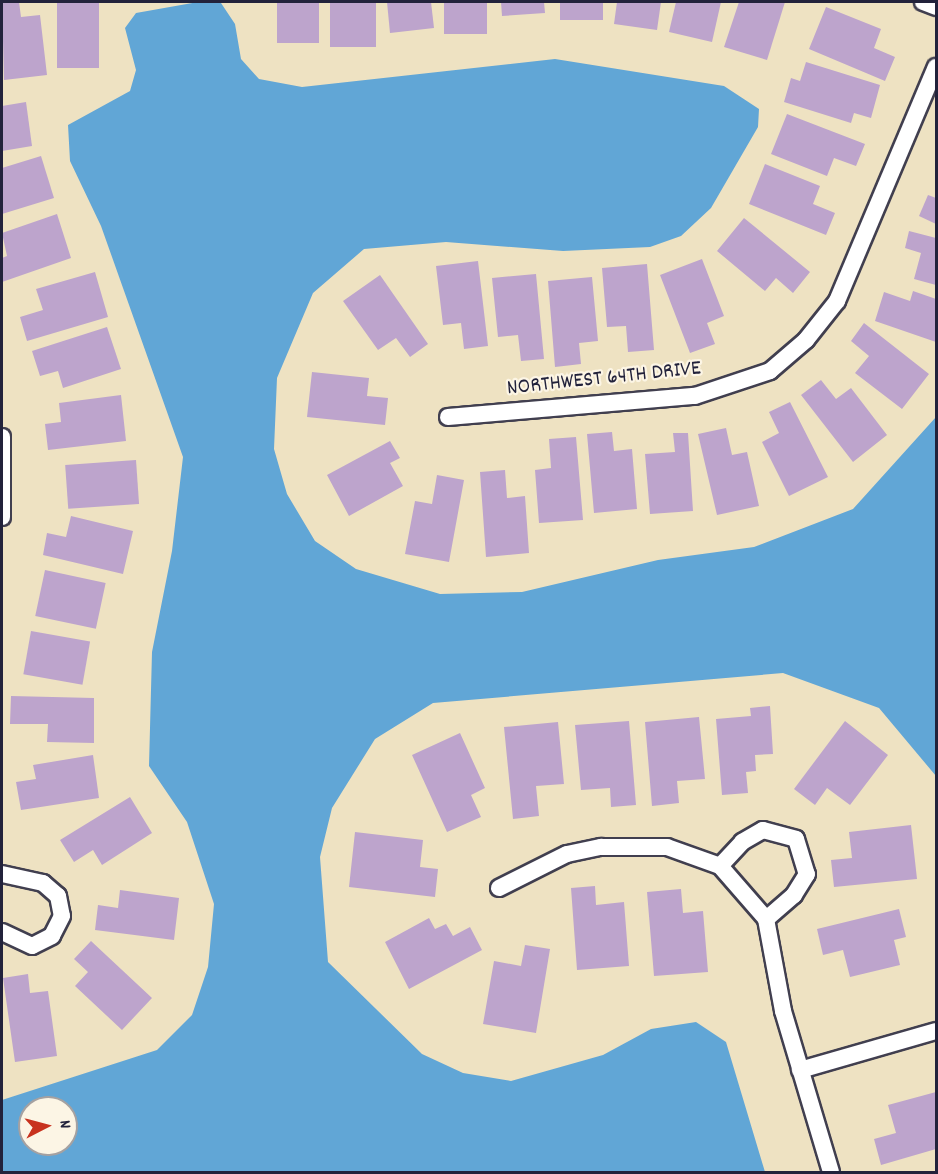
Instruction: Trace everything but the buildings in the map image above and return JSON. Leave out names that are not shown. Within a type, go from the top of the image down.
[{"type":"street","points":[[922,2],[936,7]]},
{"type":"street","name":"NORTHWEST 64TH DRIVE","points":[[448,417],[695,396],[770,370],[806,340],[837,301],[936,67]]},
{"type":"street","points":[[2,437],[2,517]]},
{"type":"street","points":[[720,866],[742,842],[763,830],[796,839],[807,874],[794,895],[766,919]]},
{"type":"street","points":[[499,888],[567,854],[601,847],[667,847],[720,866],[743,887],[766,919],[800,1070],[831,1173]]},
{"type":"street","points":[[2,874],[52,888],[62,916],[52,936],[32,946],[2,932]]},
{"type":"street","points":[[800,1070],[936,1031]]},
{"type":"water","points":[[198,2],[221,3],[235,24],[241,59],[259,79],[302,87],[555,59],[724,86],[759,109],[758,127],[711,208],[681,236],[650,247],[563,251],[446,242],[364,249],[313,293],[277,378],[274,449],[287,494],[315,541],[356,569],[440,594],[522,592],[658,560],[754,547],[853,509],[936,417],[936,776],[879,708],[783,673],[433,703],[375,739],[332,808],[320,857],[328,962],[422,1054],[463,1073],[511,1081],[603,1055],[651,1029],[696,1022],[726,1042],[765,1172],[2,1172],[2,1100],[157,1050],[192,1015],[208,967],[214,904],[187,822],[149,766],[152,652],[172,551],[183,457],[101,226],[70,161],[68,125],[130,91],[136,70],[125,28],[136,13]]}]
